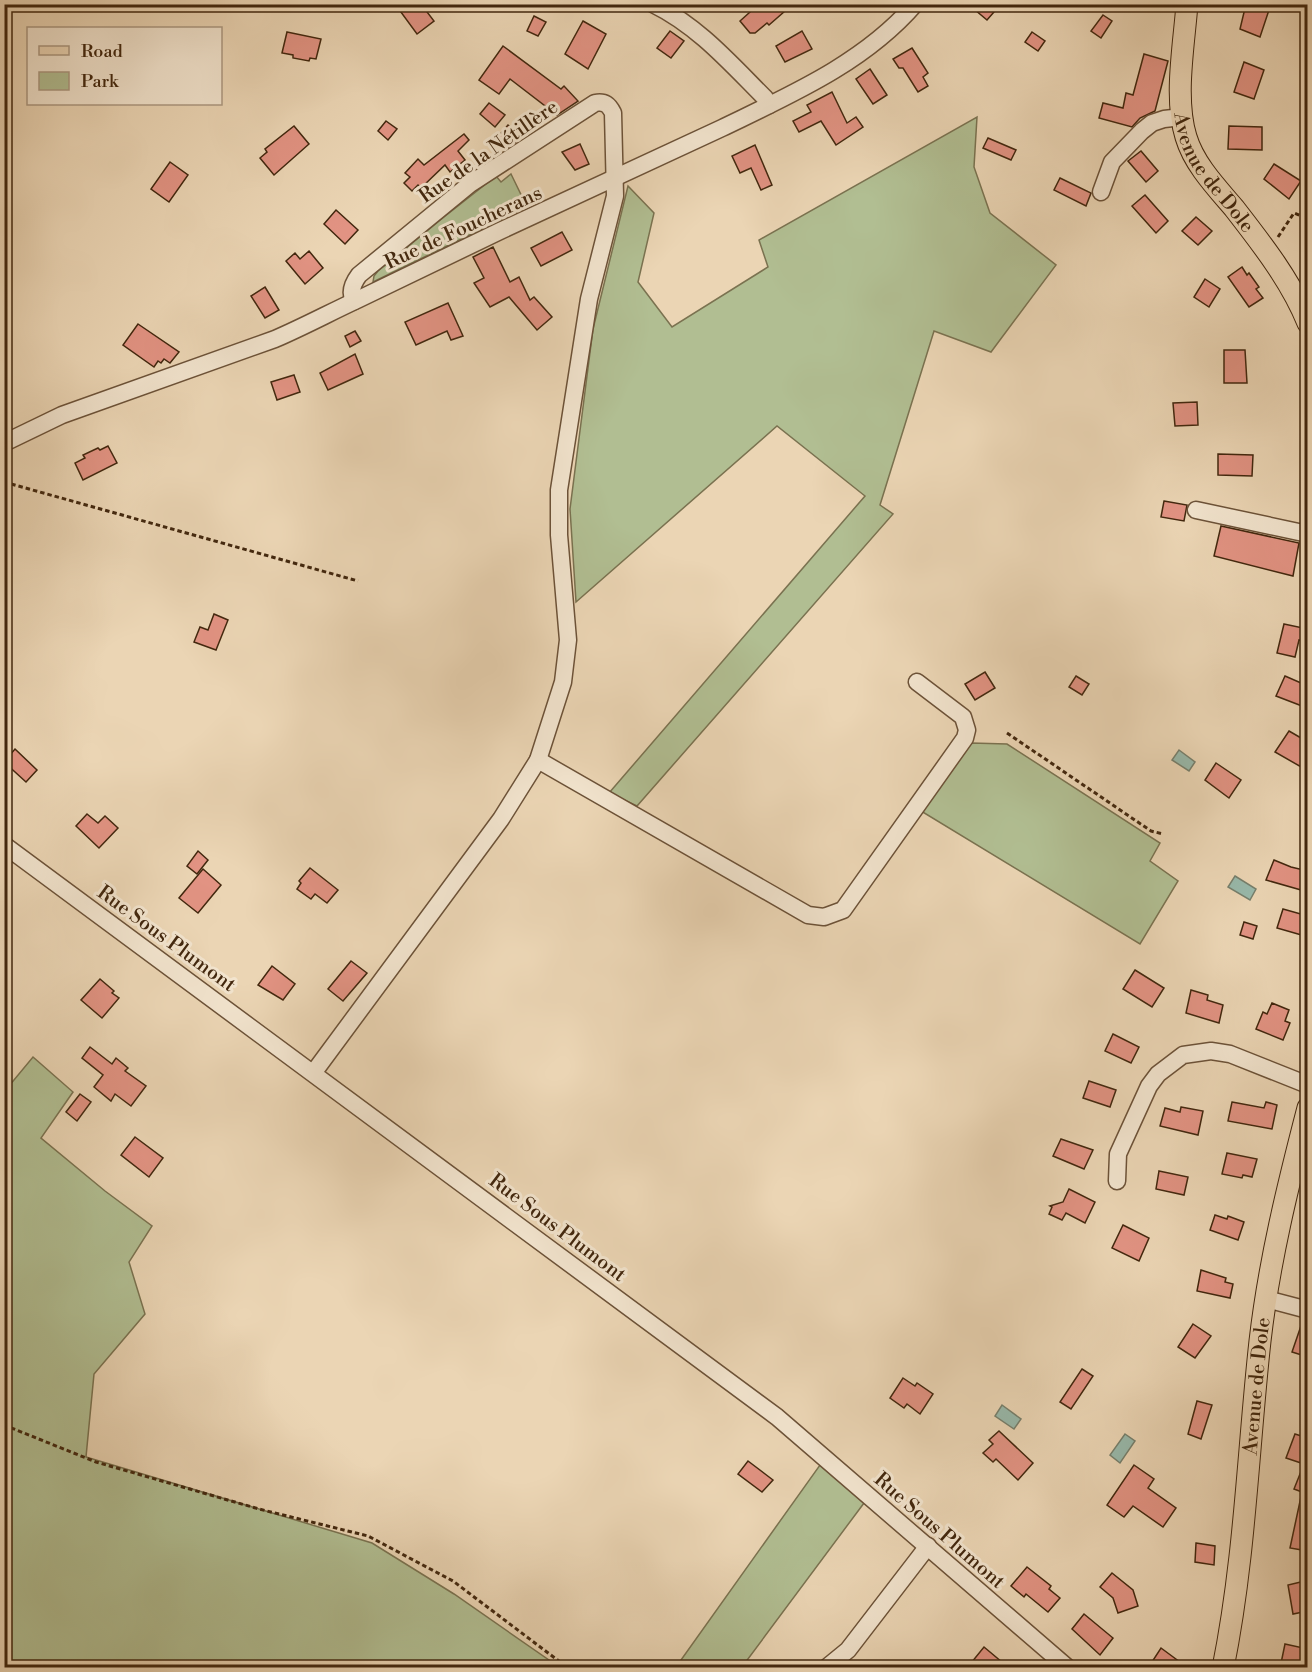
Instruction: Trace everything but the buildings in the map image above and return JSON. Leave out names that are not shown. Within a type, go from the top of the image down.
[{"type":"main road","name":"Avenue de Dole","points":[[1187,4],[1182,71],[1182,117],[1186,139],[1200,165],[1285,278],[1308,323]]},
{"type":"main road","name":"Avenue de Dole","points":[[1223,1668],[1242,1551],[1266,1299],[1279,1223],[1308,1108]]},
{"type":"street","points":[[653,4],[691,26],[765,98],[769,105]]},
{"type":"street","name":"Rue de Foucherans","points":[[4,443],[62,415],[309,325],[500,231],[614,180],[769,105],[834,70],[891,30],[915,4]]},
{"type":"street","name":"Rue de la Nétillère","points":[[354,301],[352,287],[359,275],[443,204],[595,103],[606,103],[613,114],[614,180]]},
{"type":"street","points":[[1101,192],[1112,162],[1142,131],[1158,121],[1182,117]]},
{"type":"street","points":[[314,1072],[467,867],[538,760],[563,682],[568,640],[559,490],[589,299],[615,196],[614,180]]},
{"type":"street","points":[[1196,510],[1308,534]]},
{"type":"street","points":[[538,760],[808,915],[824,916],[843,910],[965,738],[967,730],[963,717],[917,682]]},
{"type":"street","name":"Rue Sous Plumont","points":[[4,844],[777,1417],[1068,1668]]},
{"type":"street","points":[[1117,1181],[1118,1154],[1149,1086],[1158,1074],[1184,1055],[1211,1051],[1230,1054],[1308,1085]]},
{"type":"street","points":[[1266,1299],[1308,1310]]},
{"type":"street","points":[[826,1668],[848,1650],[928,1546]]},
{"type":"path","points":[[1275,241],[1294,213],[1308,219]]},
{"type":"path","points":[[4,482],[358,581]]},
{"type":"path","points":[[1007,732],[1151,831],[1164,834]]},
{"type":"path","points":[[4,1425],[96,1462],[259,1509],[368,1536],[453,1581],[568,1668]]},
{"type":"green space","points":[[977,117],[974,167],[990,213],[1056,265],[991,352],[934,331],[880,505],[893,514],[637,806],[609,793],[865,496],[777,426],[576,602],[570,509],[593,329],[628,186],[654,213],[638,282],[672,327],[768,267],[759,240]]},
{"type":"green space","points":[[511,174],[527,207],[373,282],[378,271],[496,176],[501,182]]},
{"type":"green space","points":[[971,743],[1007,744],[1160,843],[1150,861],[1178,881],[1140,944],[921,811]]},
{"type":"green space","points":[[33,1057],[73,1092],[41,1138],[152,1226],[129,1262],[145,1314],[94,1374],[86,1457],[372,1543],[454,1594],[559,1667],[5,1667],[4,1092]]},
{"type":"green space","points":[[820,1465],[864,1503],[742,1667],[676,1667]]},
{"type":"shaded area","points":[[1179,750],[1195,762],[1189,771],[1172,760]]},
{"type":"shaded area","points":[[1235,876],[1256,889],[1250,900],[1228,887]]},
{"type":"shaded area","points":[[1002,1405],[1021,1419],[1014,1429],[995,1416]]},
{"type":"shaded area","points":[[1125,1434],[1135,1441],[1120,1463],[1110,1455]]}]
